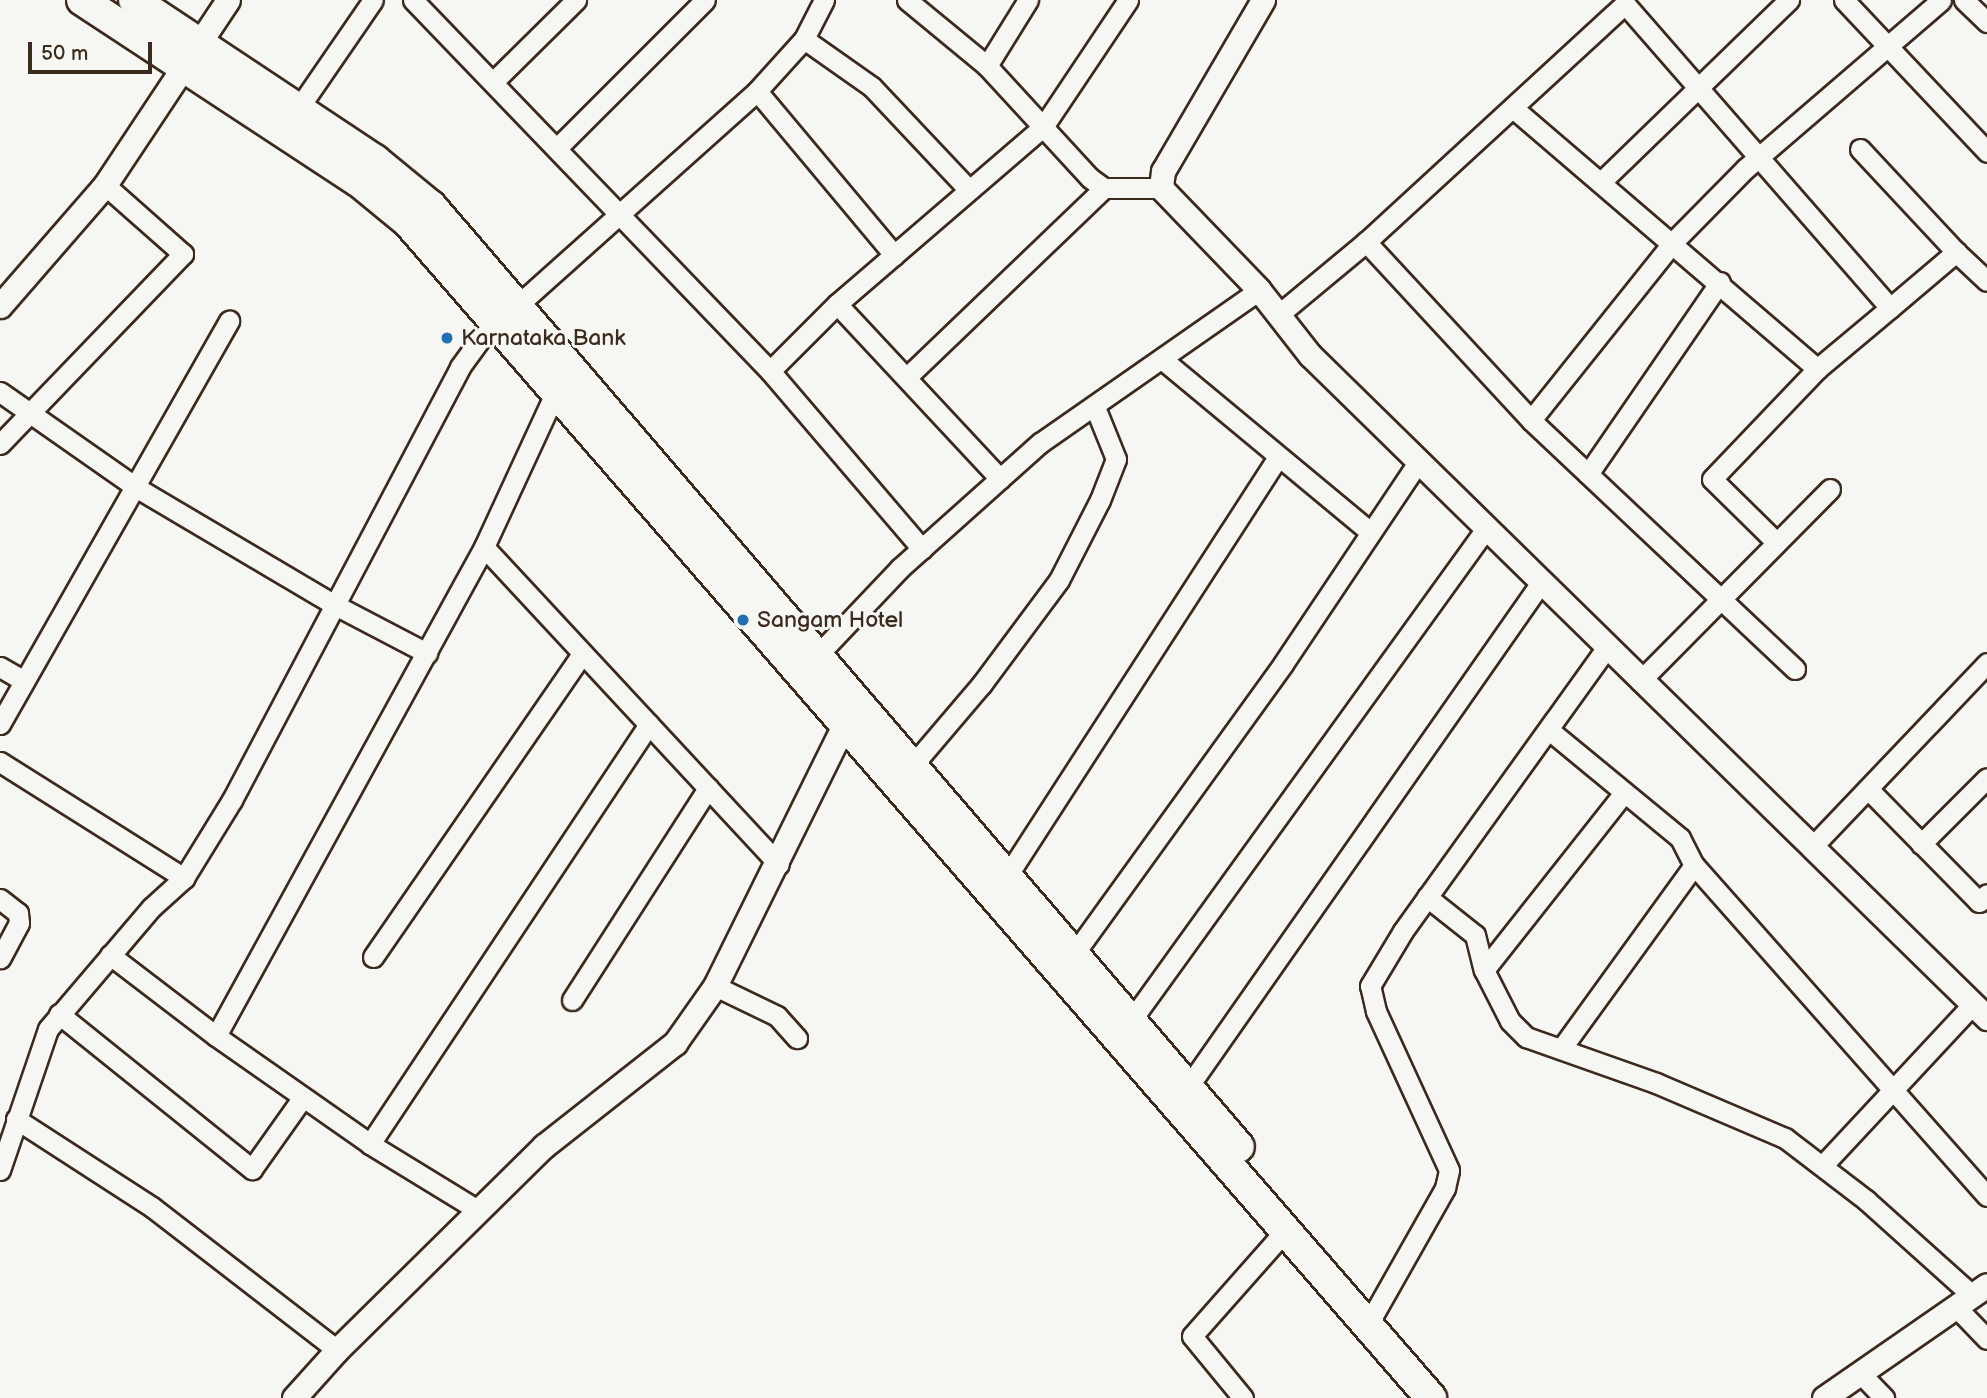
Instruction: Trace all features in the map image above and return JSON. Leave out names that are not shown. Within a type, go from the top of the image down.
[{"type":"main road","points":[[82,0],[298,109],[375,160],[430,206],[508,314],[556,391],[810,664],[845,723],[905,774],[1007,876],[1074,954],[1125,1030],[1188,1087],[1313,1249],[1372,1317],[1454,1398]]},
{"type":"main road","points":[[134,0],[190,55],[384,202],[508,314],[1125,1030],[1285,1231],[1313,1249]]},
{"type":"main road","points":[[1372,1317],[1432,1398]]},
{"type":"street","points":[[0,306],[105,186],[228,0]]},
{"type":"street","points":[[298,109],[373,0]]},
{"type":"street","points":[[413,0],[619,211],[770,371],[922,549]]},
{"type":"street","points":[[493,82],[576,0]]},
{"type":"street","points":[[557,148],[705,0]]},
{"type":"street","points":[[0,1170],[5,1141],[16,1119],[37,1051],[59,1014],[110,955],[184,878],[232,800],[460,367],[508,314],[619,211],[757,91],[804,39],[824,0]]},
{"type":"street","points":[[908,0],[987,66],[1104,188]]},
{"type":"street","points":[[987,66],[1028,0]]},
{"type":"street","points":[[770,371],[837,304],[1043,127],[1128,0]]},
{"type":"street","points":[[1161,188],[1163,171],[1263,0]]},
{"type":"street","points":[[1601,182],[1789,0]]},
{"type":"street","points":[[1844,0],[1891,45],[1987,152]]},
{"type":"street","points":[[1531,420],[1673,242],[1760,157],[1941,0]]},
{"type":"street","points":[[1964,0],[1987,22]]},
{"type":"street","points":[[1278,315],[1366,242],[1628,2],[1890,308]]},
{"type":"street","points":[[804,39],[872,87],[969,190]]},
{"type":"street","points":[[757,91],[894,255]]},
{"type":"street","points":[[1513,107],[1720,282],[1817,369]]},
{"type":"street","points":[[1860,149],[1956,252],[1987,281]]},
{"type":"street","points":[[0,444],[183,254],[105,186]]},
{"type":"street","points":[[908,376],[1104,188],[1161,188],[1258,290],[1310,355],[1542,581],[1606,648],[1980,1011],[1890,1091],[1824,1166]]},
{"type":"street","points":[[1366,242],[1531,420],[1718,600],[1795,669]]},
{"type":"street","points":[[1775,541],[1712,479],[1817,369],[1956,252]]},
{"type":"street","points":[[1588,474],[1720,282]]},
{"type":"street","points":[[810,664],[922,549],[1040,443],[1163,360],[1258,290]]},
{"type":"street","points":[[837,304],[908,376],[1000,479]]},
{"type":"street","points":[[0,724],[137,488],[229,321]]},
{"type":"street","points":[[1163,360],[1277,459],[1370,533]]},
{"type":"street","points":[[216,1036],[484,547],[556,391]]},
{"type":"street","points":[[0,393],[28,416],[137,488],[335,605],[427,653]]},
{"type":"street","points":[[905,774],[981,685],[1059,580],[1100,500],[1116,459],[1095,407]]},
{"type":"street","points":[[1007,876],[1277,459]]},
{"type":"street","points":[[1074,954],[1283,664],[1419,461]]},
{"type":"street","points":[[1640,681],[1775,541],[1830,489]]},
{"type":"street","points":[[1125,1030],[1487,527]]},
{"type":"street","points":[[484,547],[779,864]]},
{"type":"street","points":[[1188,1087],[1542,581]]},
{"type":"street","points":[[1372,1317],[1445,1188],[1449,1170],[1376,1011],[1370,986],[1427,897],[1606,648]]},
{"type":"street","points":[[373,957],[583,653]]},
{"type":"street","points":[[1812,848],[1987,663]]},
{"type":"street","points":[[0,667],[24,681]]},
{"type":"street","points":[[294,1398],[337,1350],[476,1209],[554,1138],[675,1043],[715,986],[779,864],[845,723]]},
{"type":"street","points":[[370,1144],[649,724]]},
{"type":"street","points":[[1549,730],[1680,838],[1694,865],[1890,1091],[1987,1196]]},
{"type":"street","points":[[0,762],[184,878]]},
{"type":"street","points":[[1921,844],[1987,779]]},
{"type":"street","points":[[572,1000],[708,788]]},
{"type":"street","points":[[1869,790],[1921,844],[1984,902]]},
{"type":"street","points":[[1484,970],[1624,793]]},
{"type":"street","points":[[1561,1049],[1694,865]]},
{"type":"street","points":[[1427,897],[1470,929],[1484,970],[1510,1021],[1527,1037],[1656,1083],[1785,1138],[1824,1166],[1971,1295],[1987,1339]]},
{"type":"street","points":[[0,899],[18,913],[19,923],[0,958]]},
{"type":"street","points":[[110,955],[216,1036],[370,1144],[476,1209]]},
{"type":"street","points":[[715,986],[777,1016],[797,1038]]},
{"type":"street","points":[[59,1014],[252,1169],[303,1097]]},
{"type":"street","points":[[16,1119],[152,1207],[337,1350]]},
{"type":"street","points":[[1242,1398],[1192,1336],[1285,1231]]},
{"type":"street","points":[[1824,1398],[1971,1295]]},
{"type":"street","points":[[1860,1373],[1884,1398]]},
{"type":"place","name":"Karnataka Bank","points":[[447,338]]},
{"type":"place","name":"Sangam Hotel","points":[[743,620]]}]
